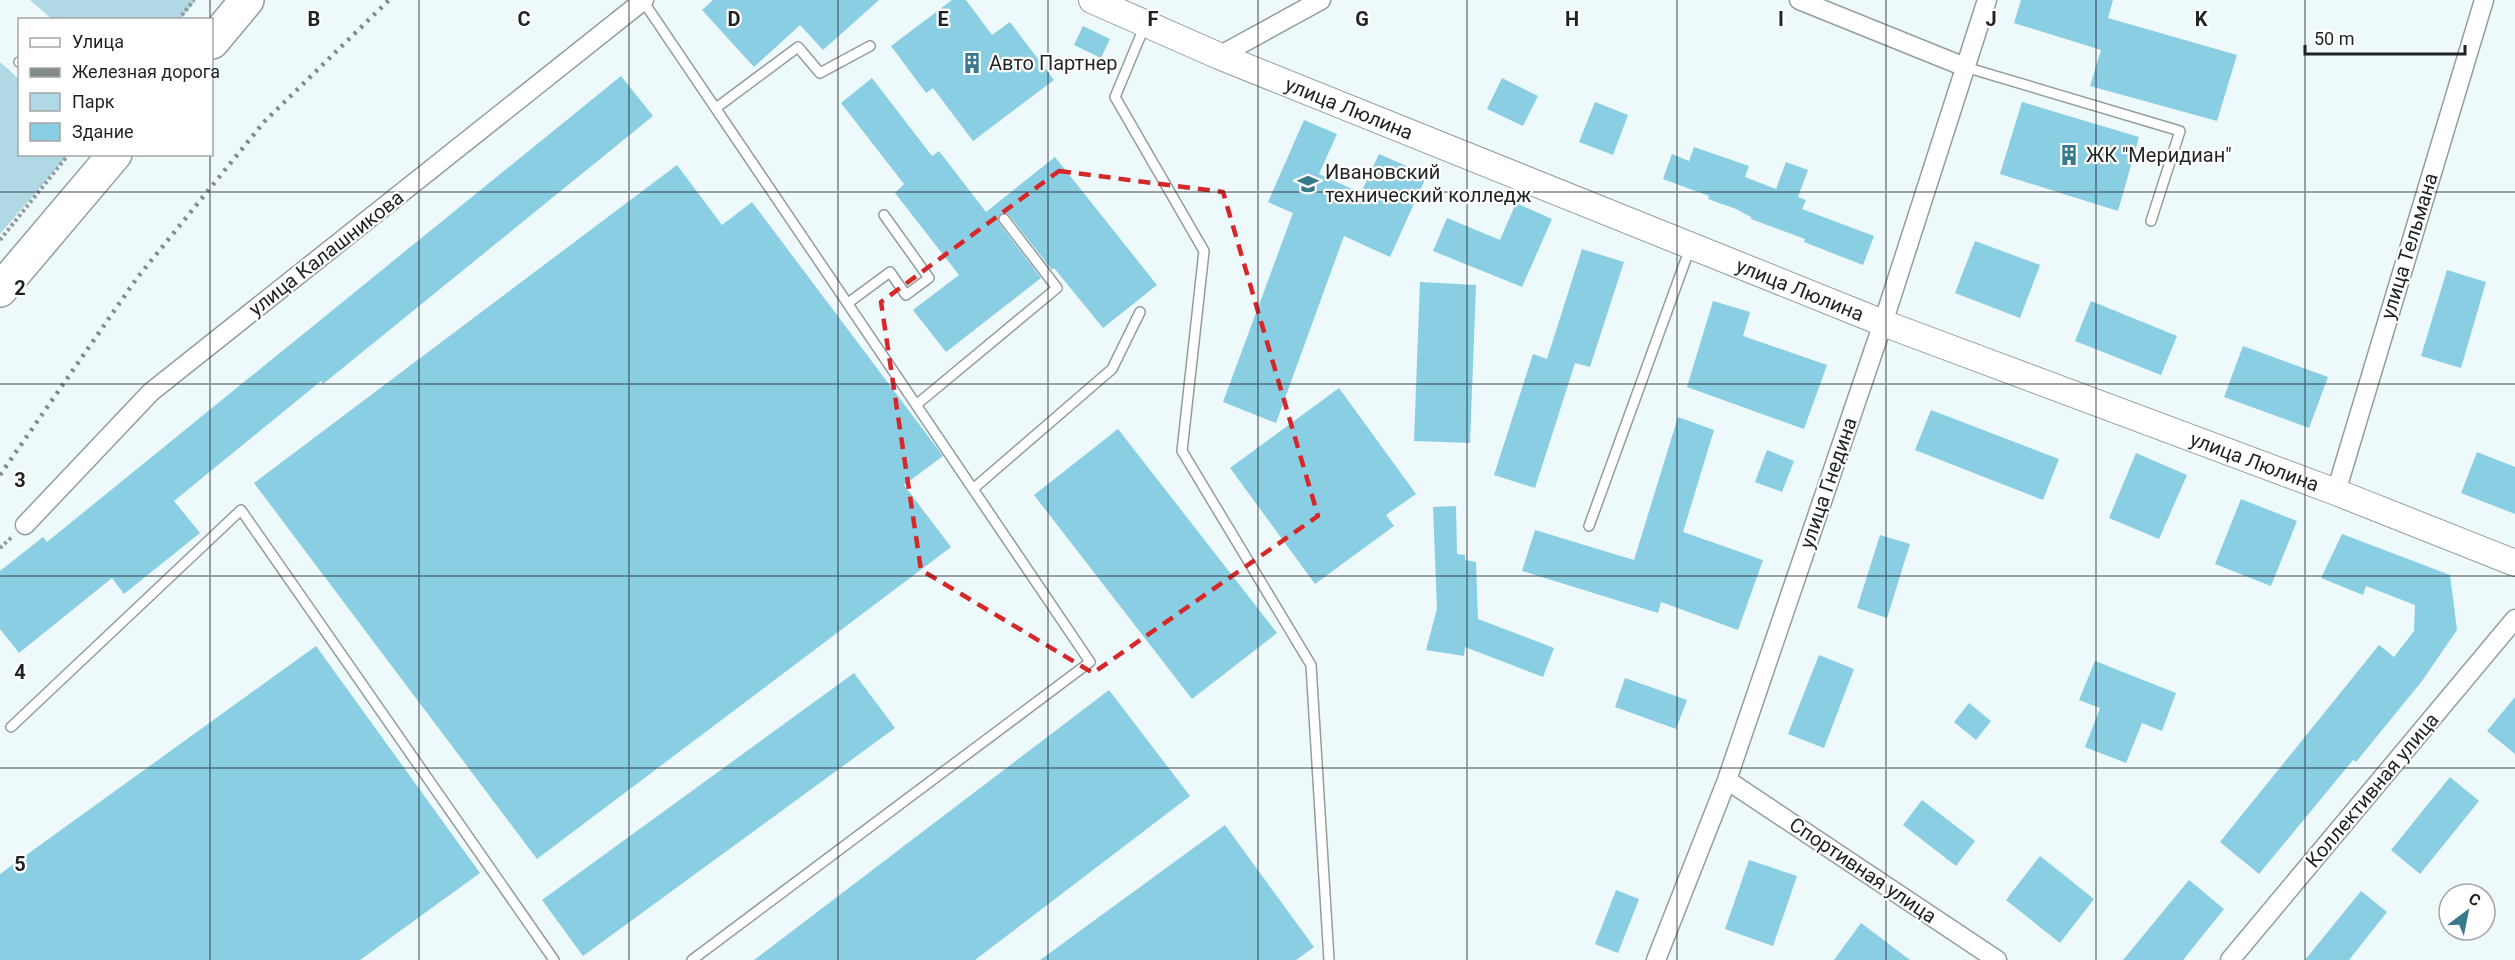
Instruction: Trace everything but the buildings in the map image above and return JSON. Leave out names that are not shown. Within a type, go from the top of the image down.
[{"type":"highway","points":[[206,18],[220,0]]},
{"type":"highway","points":[[213,41],[247,0]]},
{"type":"highway","points":[[0,259],[87,156]]},
{"type":"highway","points":[[0,290],[113,156]]},
{"type":"main road","name":"улица Люлина","points":[[1092,0],[1219,56],[1883,323],[2336,492],[2515,563]]},
{"type":"street","points":[[1219,56],[1321,0]]},
{"type":"street","points":[[1799,0],[1965,67]]},
{"type":"street","name":"улица Гнедина","points":[[1656,960],[1727,780],[1883,323],[1987,0]]},
{"type":"street","name":"улица Тельмана","points":[[2336,492],[2484,0]]},
{"type":"street","name":"улица Калашникова","points":[[26,525],[151,392],[643,1]]},
{"type":"street","name":"Коллективная улица","points":[[2230,960],[2515,619]]},
{"type":"street","name":"Спортивная улица","points":[[1727,780],[1997,960]]},
{"type":"lane","points":[[643,1],[1090,662],[692,960]]},
{"type":"lane","points":[[1145,24],[1114,97],[1204,251],[1182,451],[1311,665],[1329,960]]},
{"type":"lane","points":[[716,108],[798,47],[820,73],[870,46]]},
{"type":"lane","points":[[1965,67],[2180,131],[2151,221]]},
{"type":"lane","points":[[848,303],[890,272],[906,295],[928,278],[884,215]]},
{"type":"lane","points":[[916,405],[1057,288],[1004,219]]},
{"type":"lane","points":[[1589,526],[1691,246]]},
{"type":"lane","points":[[973,489],[1112,369],[1140,312]]},
{"type":"lane","points":[[10,727],[241,510],[554,960]]},
{"type":"path","points":[[180,18],[194,0]]},
{"type":"path","points":[[0,240],[67,156]]},
{"type":"highlighted area","points":[[1059,171],[1223,192],[1318,516],[1093,673],[921,570],[881,302]]},
{"type":"green space","points":[[30,0],[196,0],[182,18],[51,18]]},
{"type":"green space","points":[[0,62],[18,78],[18,156],[67,156],[0,234]]},
{"type":"railway","points":[[0,475],[137,278],[264,122],[389,0]]},
{"type":"place","name":"Авто Партнер","points":[[972,63]]},
{"type":"place","name":"ЖК \"Меридиан\"","points":[[2069,155]]},
{"type":"place","name":"Ивановский технический колледж","points":[[1308,184]]}]
